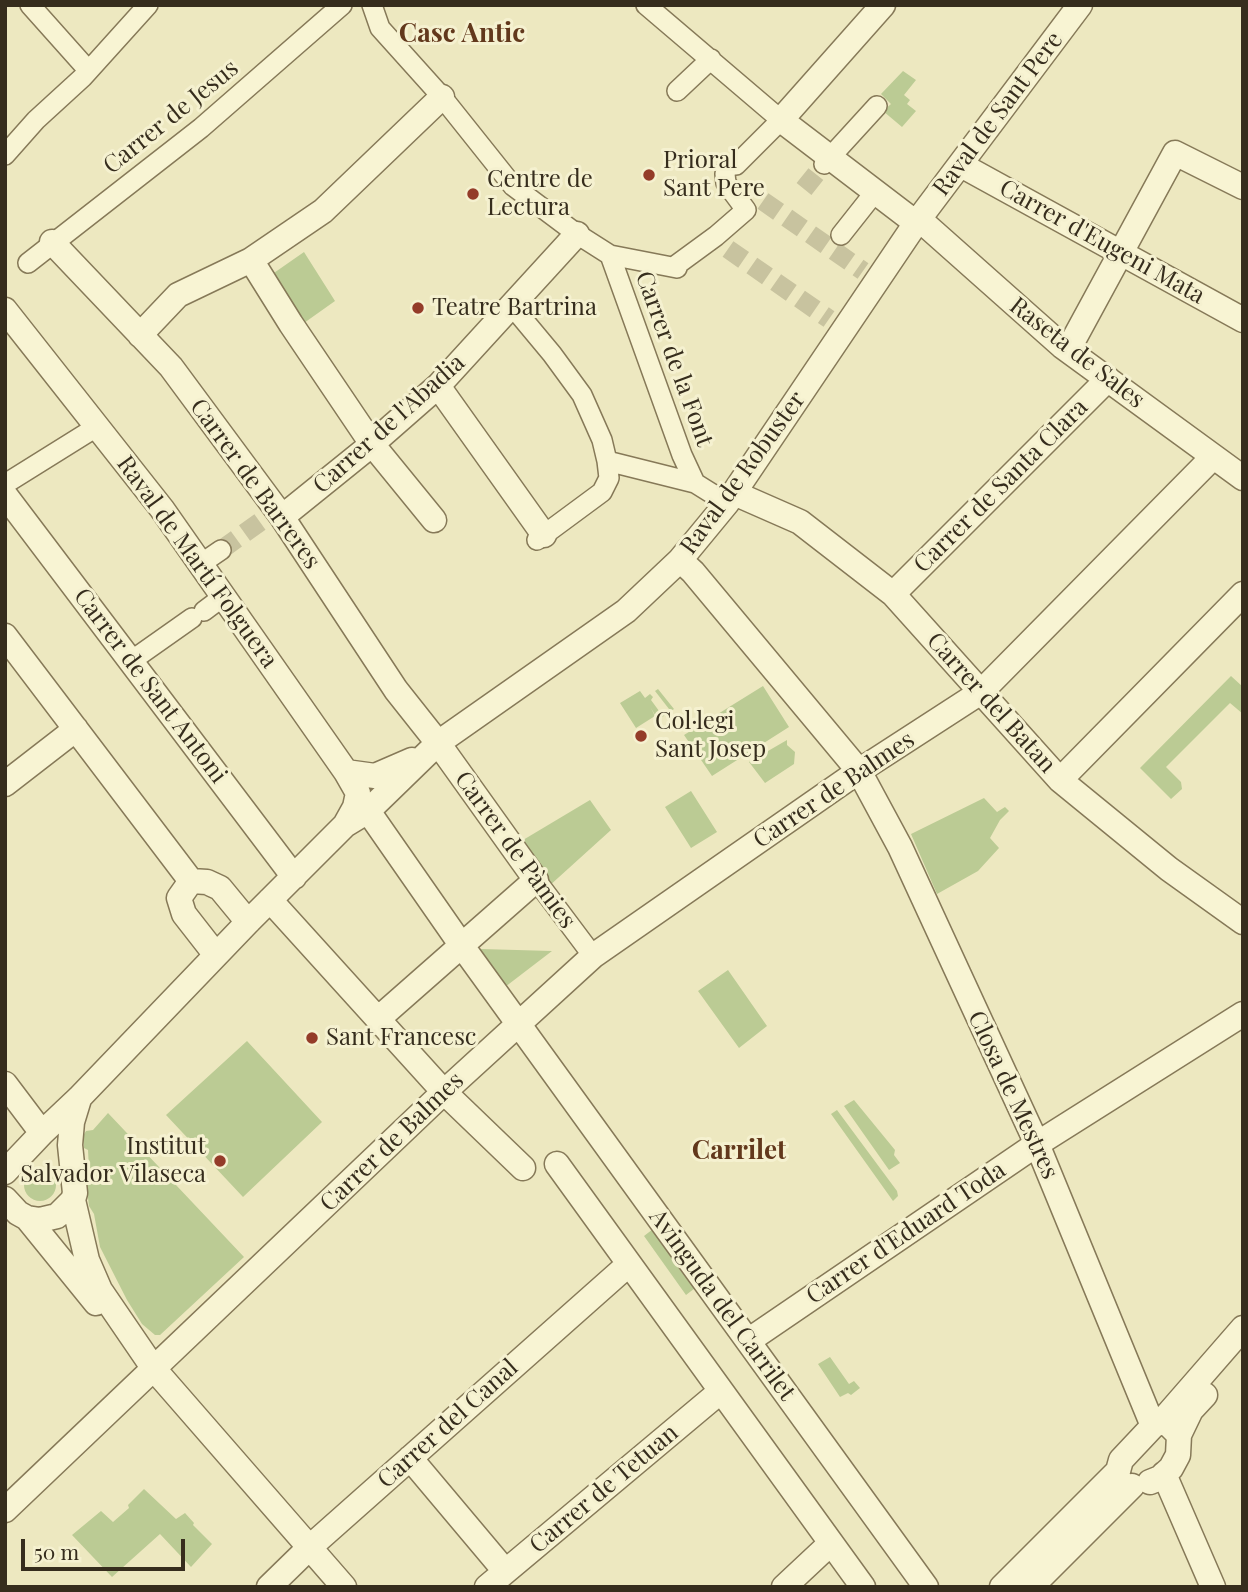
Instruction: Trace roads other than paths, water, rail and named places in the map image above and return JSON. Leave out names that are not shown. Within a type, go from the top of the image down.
[{"type":"street","points":[[30,5],[88,70]]},
{"type":"street","points":[[5,155],[36,120],[83,77],[148,5]]},
{"type":"street","name":"Carrer de Jesus","points":[[28,263],[201,128],[342,5]]},
{"type":"street","points":[[372,5],[380,28],[442,97],[513,186],[610,255],[676,267],[746,210],[724,179],[727,168],[736,165],[783,117],[883,5]]},
{"type":"street","points":[[646,5],[783,117]]},
{"type":"street","name":"Raval de Sant Pere","points":[[917,221],[1080,5]]},
{"type":"street","points":[[677,91],[711,59]]},
{"type":"street","points":[[140,335],[178,295],[251,260],[323,211],[442,97]]},
{"type":"street","points":[[827,161],[877,106]]},
{"type":"street","name":"Raseta de Sales","points":[[783,117],[827,161],[917,221],[1062,346],[1243,478]]},
{"type":"street","points":[[1068,350],[1175,153],[1243,187]]},
{"type":"street","name":"Carrer d'Eugeni Mata","points":[[961,165],[1243,320]]},
{"type":"street","points":[[841,235],[875,192]]},
{"type":"street","name":"Raval de Robuster","points":[[346,772],[375,776],[431,748],[626,611],[680,560],[731,498],[917,221]]},
{"type":"street","name":"Carrer de l'Abadia","points":[[277,514],[372,443],[438,386],[577,234]]},
{"type":"street","name":"Carrer de Barreres","points":[[52,242],[170,367],[277,514],[396,690],[431,748]]},
{"type":"street","name":"Carrer de la Font","points":[[610,255],[682,455],[695,483],[731,498]]},
{"type":"street","points":[[251,260],[372,443],[434,520]]},
{"type":"street","points":[[438,386],[540,538],[602,492],[609,478],[607,461],[602,439],[582,396],[552,354],[512,306]]},
{"type":"street","name":"Raval de Martí Folguera","points":[[5,310],[99,426],[211,556],[224,596],[358,793],[355,807],[345,825]]},
{"type":"street","name":"Carrer de Santa Clara","points":[[894,594],[1108,379]]},
{"type":"street","points":[[5,484],[99,426]]},
{"type":"street","name":"Carrer de Balmes","points":[[5,1510],[444,1092],[593,956],[859,771],[982,692],[1213,457]]},
{"type":"street","points":[[607,461],[695,483]]},
{"type":"street","name":"Carrer de Sant Antoni","points":[[5,495],[294,877]]},
{"type":"street","name":"Carrer del Batan","points":[[731,498],[800,522],[894,594],[1060,780],[1169,869],[1243,922]]},
{"type":"street","name":"Closa de Mestres","points":[[680,560],[693,572],[859,771],[900,847],[1164,1427]]},
{"type":"street","points":[[1060,780],[1243,594]]},
{"type":"street","points":[[131,662],[224,596]]},
{"type":"street","points":[[5,636],[191,881],[206,882],[220,888],[248,922]]},
{"type":"street","points":[[5,784],[76,729]]},
{"type":"street","name":"Raval de Robuster","points":[[345,825],[368,811],[431,748]]},
{"type":"street","name":"Carrer de Pàmies","points":[[431,748],[593,956]]},
{"type":"street","name":"Avinguda del Carrilet","points":[[368,811],[462,946],[926,1587]]},
{"type":"street","points":[[6,1172],[345,825]]},
{"type":"street","points":[[378,1020],[536,880]]},
{"type":"street","points":[[191,881],[179,898],[184,914],[216,955]]},
{"type":"street","points":[[270,901],[444,1092],[523,1168]]},
{"type":"street","name":"Carrer d'Eduard Toda","points":[[748,1342],[1037,1144],[1243,1014]]},
{"type":"street","points":[[5,1084],[34,1142],[42,1149],[61,1157],[73,1173]]},
{"type":"street","points":[[27,1218],[50,1219],[64,1211],[73,1200],[75,1193],[71,1134],[79,1098]]},
{"type":"street","name":"Avinguda del Carrilet","points":[[557,1164],[863,1587]]},
{"type":"street","points":[[5,1199],[11,1207],[27,1218],[93,1299],[344,1587]]},
{"type":"street","points":[[73,1200],[87,1260],[100,1290],[154,1369]]},
{"type":"street","name":"Carrer del Canal","points":[[269,1587],[310,1547],[629,1264]]},
{"type":"street","points":[[1164,1427],[1243,1328]]},
{"type":"street","points":[[1125,1479],[1121,1460],[1191,1410],[1243,1353]]},
{"type":"street","name":"Carrer de Tetuan","points":[[496,1579],[721,1391]]},
{"type":"street","points":[[1125,1479],[1146,1485],[1171,1468],[1178,1455],[1164,1427]]},
{"type":"street","points":[[410,1458],[496,1579]]},
{"type":"street","points":[[1164,1474],[1213,1587]]},
{"type":"street","points":[[1002,1587],[1125,1479]]},
{"type":"street","points":[[1031,1587],[1125,1479]]},
{"type":"street","points":[[784,1587],[831,1543]]},
{"type":"tunnel","points":[[804,189],[824,164]]},
{"type":"tunnel","points":[[763,201],[863,271]]},
{"type":"tunnel","points":[[728,249],[829,319]]},
{"type":"tunnel","points":[[221,550],[271,514]]},
{"type":"place","name":"Prioral Sant Pere","points":[[649,175]]},
{"type":"place","name":"Centre de Lectura","points":[[473,194]]},
{"type":"place","name":"Teatre Bartrina","points":[[418,308]]},
{"type":"place","name":"Col·legi Sant Josep","points":[[641,736]]},
{"type":"place","name":"Sant Francesc","points":[[312,1038]]},
{"type":"place","name":"Institut Salvador Vilaseca","points":[[220,1161]]},
{"type":"district","name":"Casc Antic","points":[[462,34]]},
{"type":"district","name":"Carrilet","points":[[739,1151]]}]
